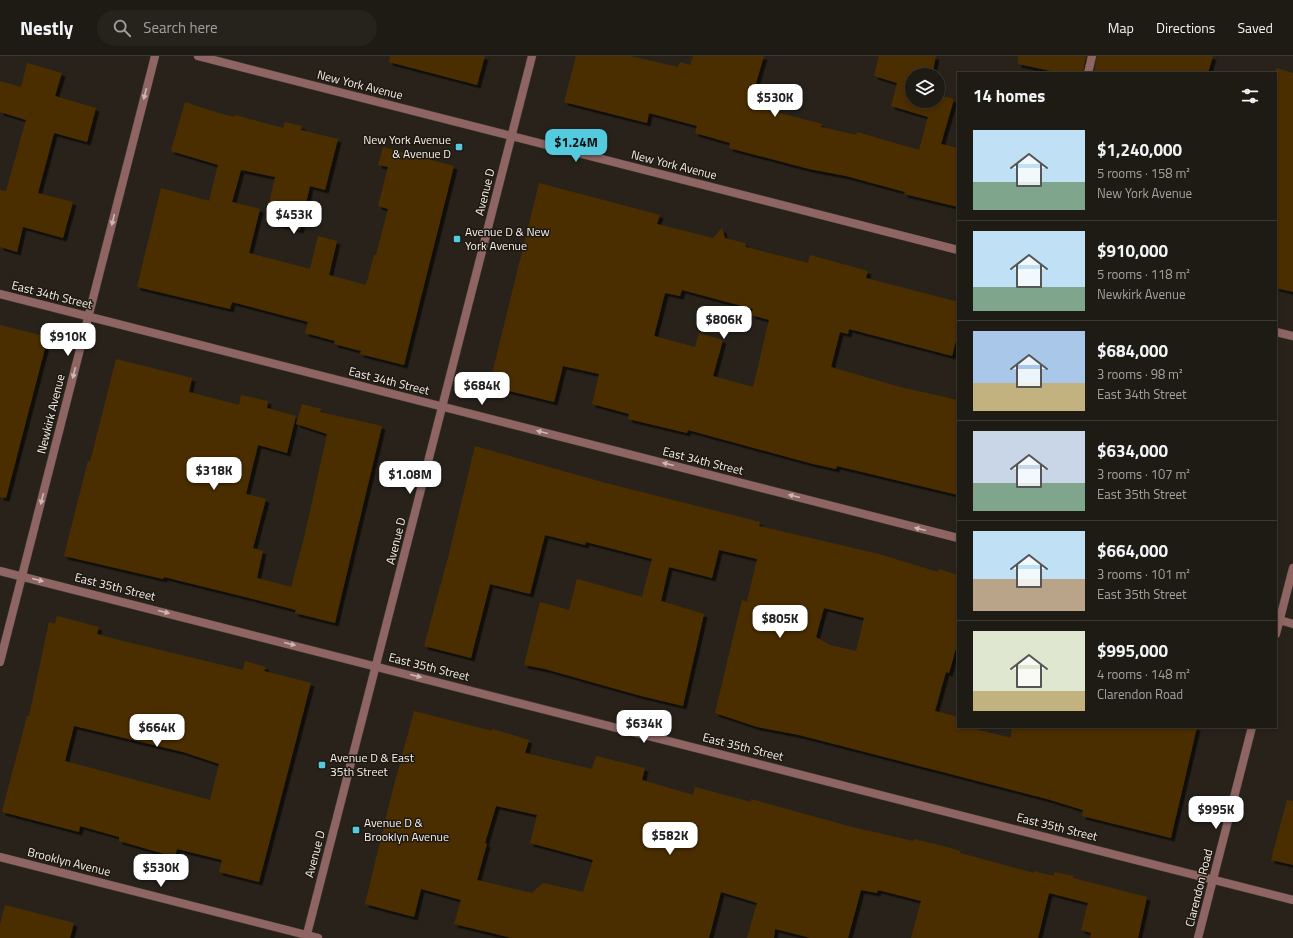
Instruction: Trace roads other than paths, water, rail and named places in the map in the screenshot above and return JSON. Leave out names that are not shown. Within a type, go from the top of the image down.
[{"type":"street","name":"Newkirk Avenue","points":[[0,662],[154,56]]},
{"type":"street","name":"New York Avenue","points":[[198,56],[957,250]]},
{"type":"street","name":"Avenue D","points":[[306,937],[532,56]]},
{"type":"street","points":[[1088,72],[1092,56]]},
{"type":"street","name":"East 34th Street","points":[[0,294],[957,538]]},
{"type":"street","points":[[1277,332],[1293,336]]},
{"type":"street","points":[[1293,568],[1278,620],[1293,624]]},
{"type":"street","name":"East 35th Street","points":[[0,571],[1293,900]]},
{"type":"street","name":"Clarendon Road","points":[[1198,938],[1252,728]]},
{"type":"street","name":"Brooklyn Avenue","points":[[0,857],[306,937],[318,938]]},
{"type":"place","name":"New York Avenue & Avenue D","points":[[459,147]]},
{"type":"place","name":"Avenue D & New York Avenue","points":[[457,239]]},
{"type":"place","name":"Avenue D & East 35th Street","points":[[322,765]]},
{"type":"place","name":"Avenue D & Brooklyn Avenue","points":[[356,830]]}]
